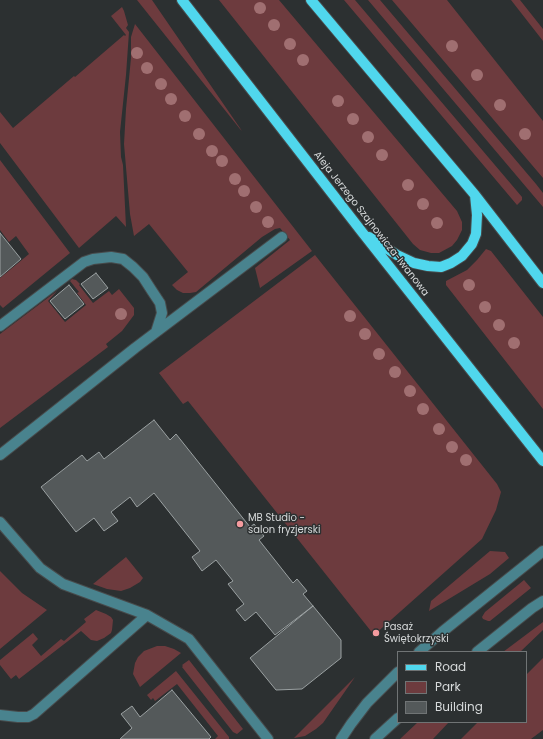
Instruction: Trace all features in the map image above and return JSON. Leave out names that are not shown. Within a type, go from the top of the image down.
[{"type":"main road","name":"Aleja Jerzego Szajnowicza-Iwanowa","points":[[182,0],[362,232],[543,461]]},
{"type":"main road","points":[[311,0],[476,195],[543,283]]},
{"type":"main road","points":[[362,232],[397,255],[414,263],[441,267],[462,256],[472,244],[476,234],[476,195]]},
{"type":"street","points":[[0,455],[156,332],[282,237]]},
{"type":"street","points":[[0,326],[84,262],[93,259],[111,257],[123,259],[133,267],[143,277],[160,303],[162,313],[156,332]]},
{"type":"street","points":[[0,522],[40,568],[63,584],[147,615],[189,639],[268,739]]},
{"type":"street","points":[[421,651],[442,632],[543,551]]},
{"type":"street","points":[[478,651],[543,601]]},
{"type":"street","points":[[0,715],[28,717],[34,714],[147,615]]},
{"type":"street","points":[[341,739],[368,703],[397,673]]},
{"type":"street","points":[[375,739],[397,719]]},
{"type":"green space","points":[[137,0],[152,0],[242,131],[240,129]]},
{"type":"green space","points":[[219,0],[279,0],[457,211],[462,222],[462,230],[452,246],[439,253],[431,253],[420,250],[413,244]]},
{"type":"green space","points":[[344,0],[355,0],[522,197],[522,200],[517,205]]},
{"type":"green space","points":[[368,0],[380,0],[536,184],[543,193],[543,207]]},
{"type":"green space","points":[[392,0],[447,0],[543,121],[543,178]]},
{"type":"green space","points":[[511,0],[520,0],[543,29],[543,41]]},
{"type":"green space","points":[[122,7],[128,25],[126,28],[129,32],[120,132],[126,227],[116,216],[79,248],[0,143],[0,112],[13,128],[74,76],[75,77],[124,35],[125,36],[126,35],[111,16]]},
{"type":"green space","points":[[135,24],[312,251],[260,288],[255,268],[290,240],[280,228],[275,229],[262,237],[196,292],[190,293],[183,293],[172,285],[188,272],[149,224],[134,236],[130,214],[124,144],[131,58],[131,37]]},
{"type":"green space","points":[[0,160],[70,253],[3,308],[0,305],[0,278],[29,254],[16,236],[9,242],[0,230]]},
{"type":"green space","points":[[486,249],[491,251],[543,317],[543,409],[446,285],[446,281],[467,270]]},
{"type":"green space","points":[[315,255],[497,484],[501,492],[496,510],[482,539],[374,635],[188,401],[183,404],[159,373]]},
{"type":"green space","points":[[72,279],[76,280],[80,284],[79,285],[93,303],[109,291],[112,295],[119,289],[134,308],[134,315],[122,331],[106,344],[108,347],[0,428],[0,334],[57,291],[48,301],[65,322],[86,305],[77,293],[79,292],[70,281]]},
{"type":"green space","points":[[490,551],[505,552],[509,558],[490,574],[429,611],[431,601]]},
{"type":"green space","points":[[126,557],[143,578],[140,582],[121,591],[107,589],[93,584]]},
{"type":"green space","points":[[0,571],[22,593],[47,610],[0,649]]},
{"type":"green space","points":[[524,580],[531,588],[490,621],[483,619],[482,617],[485,612]]},
{"type":"green space","points":[[96,610],[106,614],[113,620],[111,633],[104,638],[97,641],[91,640],[81,631],[19,679],[16,675],[11,679],[0,665],[0,660],[33,633],[38,639],[32,645],[41,656],[61,639],[64,641],[86,622],[84,619]]},
{"type":"green space","points":[[543,622],[543,630],[521,651],[504,651]]},
{"type":"green space","points":[[157,646],[165,646],[181,653],[140,687],[133,674],[135,663],[144,651]]},
{"type":"green space","points":[[543,658],[543,730],[531,739],[461,739],[477,723],[527,723],[527,674]]},
{"type":"green space","points":[[189,660],[243,729],[237,734],[233,732],[182,667],[182,665]]},
{"type":"green space","points":[[176,671],[229,737],[229,739],[215,739],[218,736],[177,684],[155,701],[153,698],[151,700],[147,695]]},
{"type":"green space","points":[[355,677],[323,723],[305,736],[294,738]]},
{"type":"green space","points":[[417,723],[448,723],[433,739],[400,739]]},
{"type":"building","points":[[0,233],[21,259],[0,277]]},
{"type":"building","points":[[96,273],[108,288],[93,299],[81,284]]},
{"type":"building","points":[[69,285],[84,304],[65,319],[50,301]]},
{"type":"building","points":[[154,420],[170,440],[176,434],[250,527],[254,524],[264,536],[259,540],[293,583],[297,579],[307,591],[303,594],[313,606],[275,635],[256,612],[245,621],[236,610],[244,604],[228,584],[233,581],[216,560],[202,571],[192,557],[200,551],[154,493],[137,507],[130,497],[111,512],[118,521],[104,531],[94,518],[76,532],[41,487],[82,455],[87,461],[99,452],[104,459]]},
{"type":"building","points":[[313,606],[341,640],[341,658],[302,689],[276,690],[250,658]]},
{"type":"building","points":[[172,690],[211,737],[209,739],[120,739],[132,728],[121,714],[132,706],[140,717]]},
{"type":"place","name":"MB Studio - salon fryzjerski","points":[[240,524]]},
{"type":"place","name":"Pasaż Świętokrzyski","points":[[376,633]]}]
